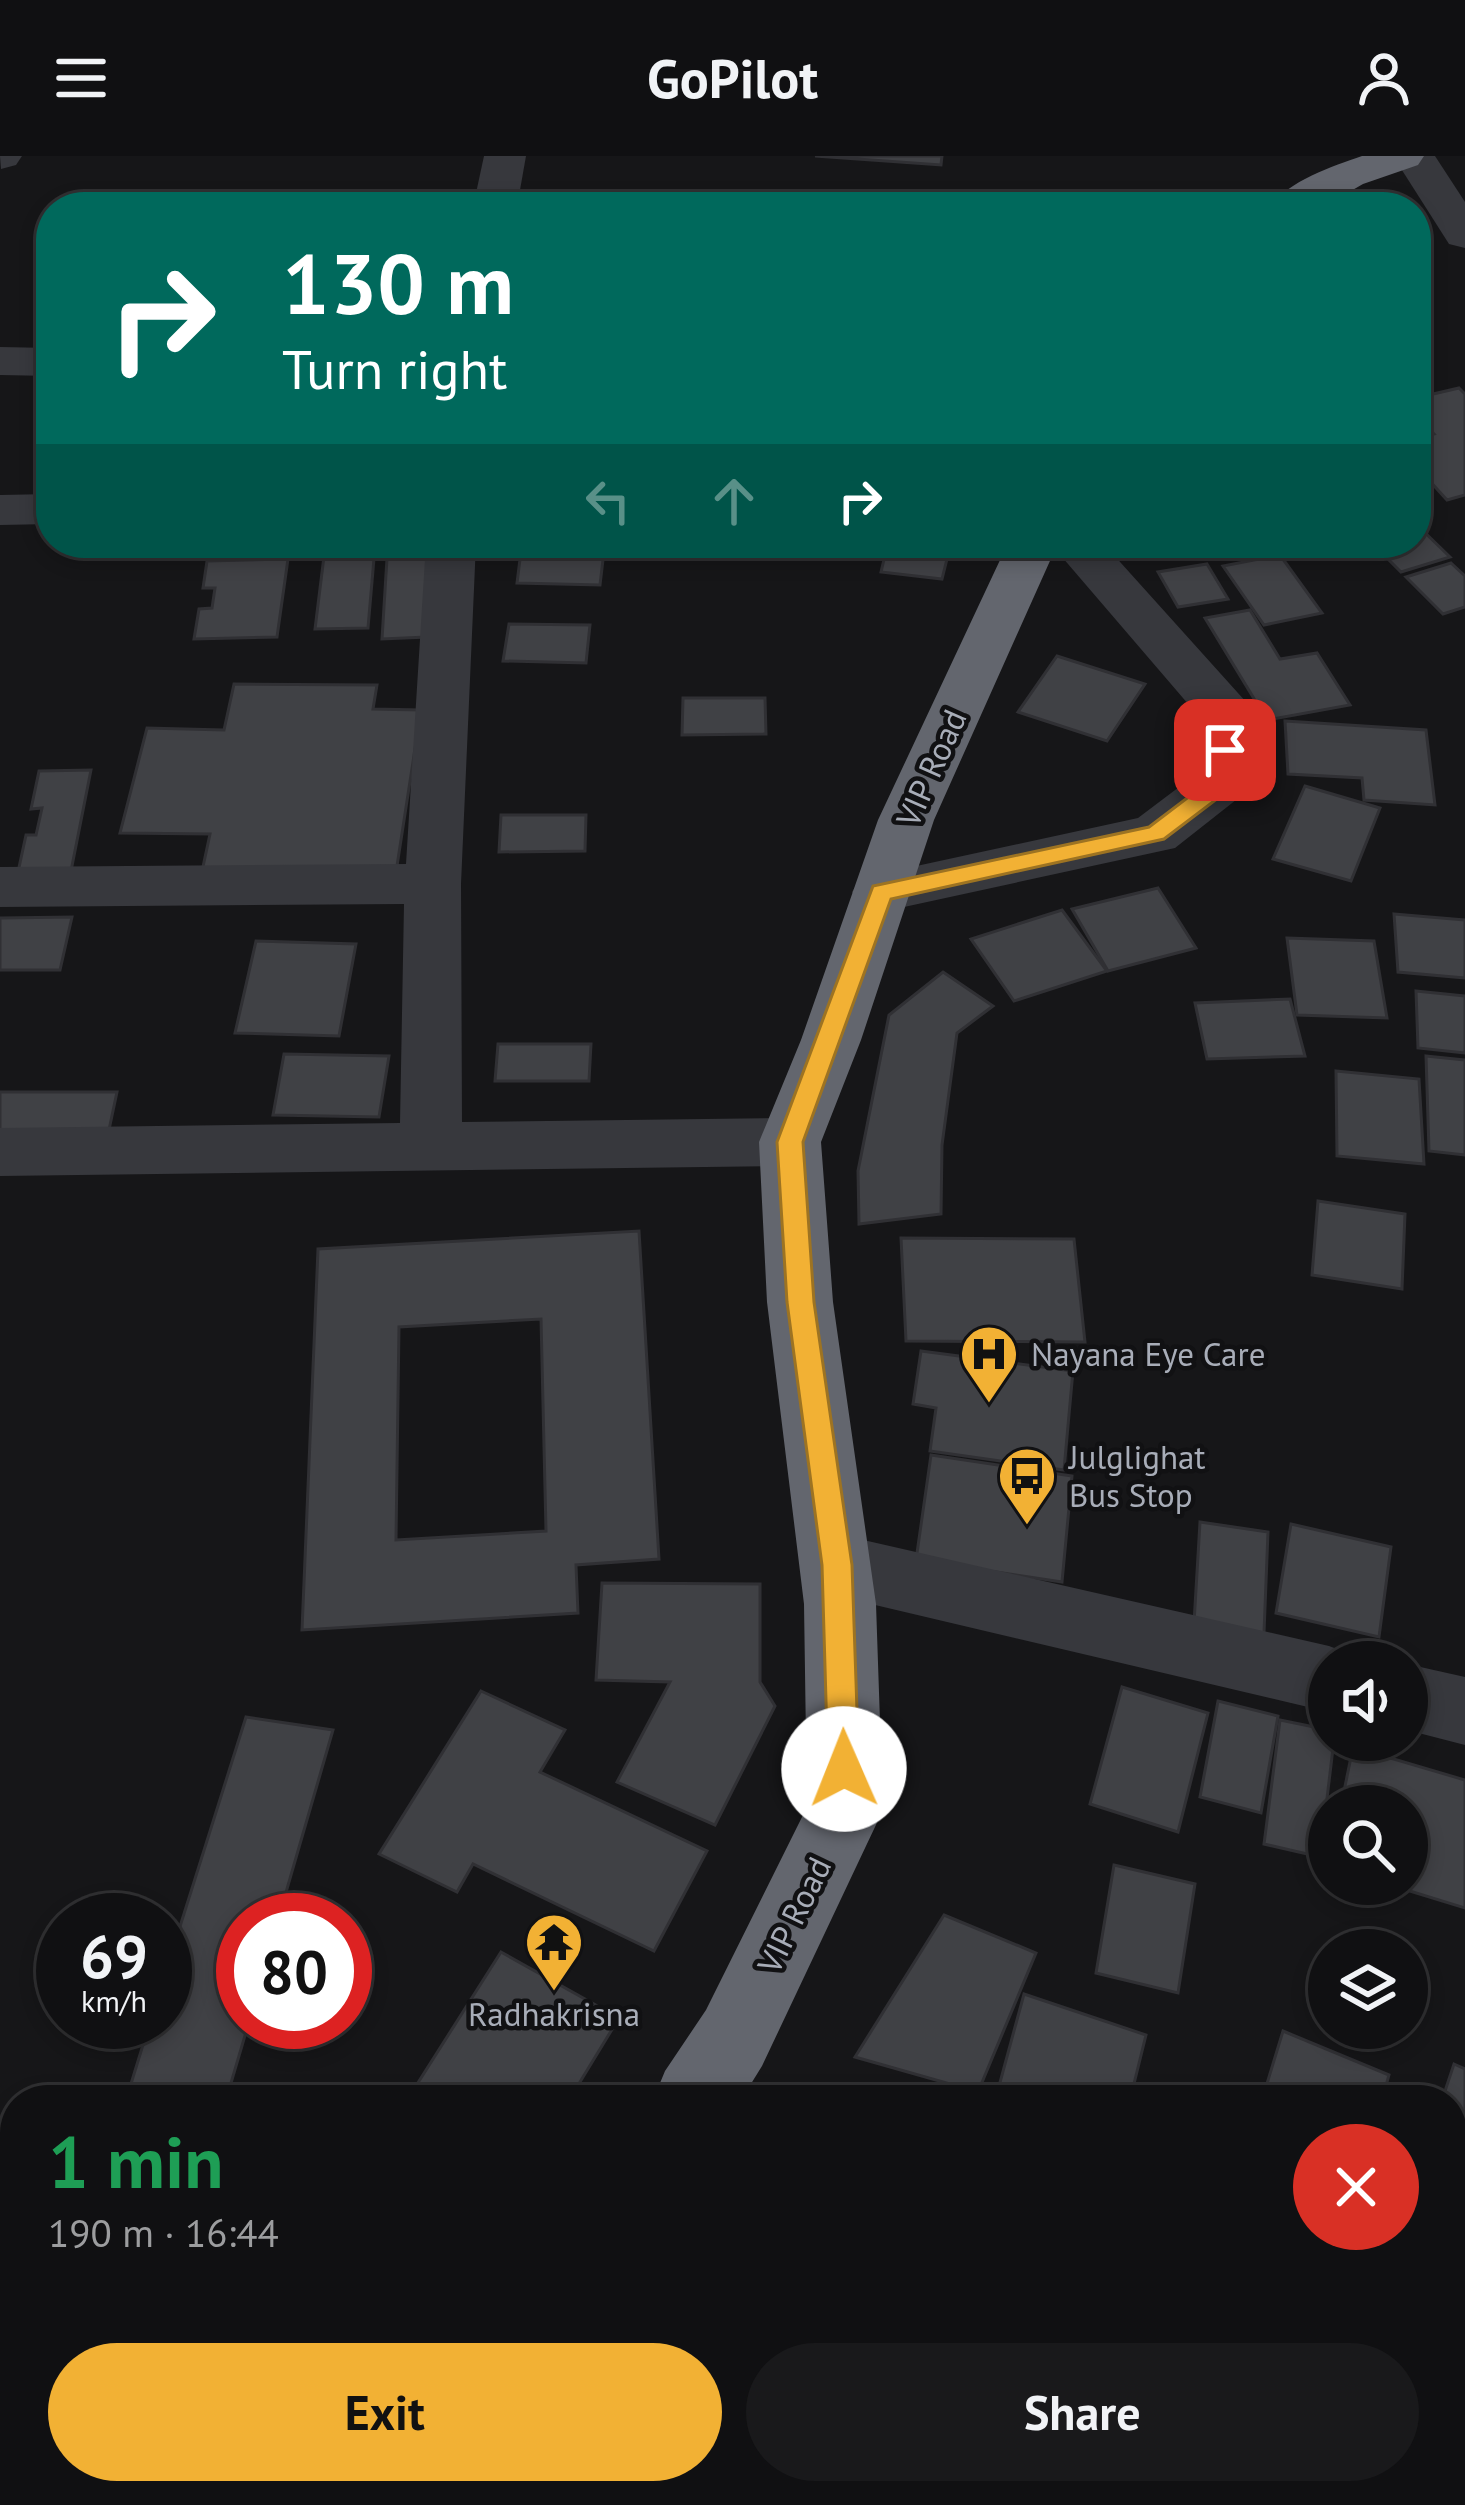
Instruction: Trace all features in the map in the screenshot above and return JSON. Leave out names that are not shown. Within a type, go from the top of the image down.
[{"type":"highway","points":[[1318,192],[1348,175],[1403,156]]},
{"type":"highway","name":"VIP Road","points":[[704,2085],[734,2038],[845,1810],[837,1565],[800,1302],[790,1142],[906,820],[1026,558]]},
{"type":"street","points":[[498,192],[505,156]]},
{"type":"street","points":[[1414,156],[1465,235]]},
{"type":"street","points":[[0,361],[36,362]]},
{"type":"street","points":[[0,510],[36,509]]},
{"type":"street","points":[[430,1148],[433,884],[451,558]]},
{"type":"street","points":[[881,892],[1156,834],[1222,783],[1228,716],[1089,558]]},
{"type":"street","points":[[0,887],[433,884]]},
{"type":"street","points":[[0,1151],[790,1142]]},
{"type":"street","points":[[837,1565],[1308,1674]]},
{"type":"street","points":[[1428,1702],[1465,1711]]},
{"type":"building","points":[[815,156],[942,156],[941,165]]},
{"type":"building","points":[[1459,388],[1465,394],[1465,495],[1447,500],[1431,482],[1431,395]]},
{"type":"building","points":[[1431,539],[1450,557],[1401,572],[1387,558],[1431,558]]},
{"type":"building","points":[[324,558],[374,558],[368,628],[315,629]]},
{"type":"building","points":[[387,558],[431,558],[427,637],[382,639]]},
{"type":"building","points":[[520,558],[603,558],[600,585],[517,583]]},
{"type":"building","points":[[884,558],[947,558],[942,579],[881,572]]},
{"type":"building","points":[[1282,558],[1322,613],[1264,625],[1223,566]]},
{"type":"building","points":[[288,559],[277,637],[194,639],[199,609],[212,608],[215,588],[203,588],[207,561]]},
{"type":"building","points":[[1451,563],[1465,576],[1465,607],[1443,614],[1406,577]]},
{"type":"building","points":[[1207,564],[1228,599],[1178,607],[1158,572]]},
{"type":"building","points":[[1250,610],[1280,659],[1317,653],[1350,705],[1267,720],[1205,618]]},
{"type":"building","points":[[509,624],[590,625],[586,663],[503,661]]},
{"type":"building","points":[[1057,656],[1145,684],[1107,741],[1018,712]]},
{"type":"building","points":[[234,684],[377,685],[373,709],[421,710],[395,879],[201,876],[210,834],[120,833],[147,728],[224,730]]},
{"type":"building","points":[[683,698],[765,698],[766,734],[682,735]]},
{"type":"building","points":[[1285,721],[1426,730],[1435,805],[1364,800],[1362,778],[1288,774]]},
{"type":"building","points":[[91,770],[71,871],[18,872],[26,835],[36,835],[42,808],[31,809],[39,771]]},
{"type":"building","points":[[1305,786],[1380,808],[1351,881],[1273,859]]},
{"type":"building","points":[[501,815],[586,815],[585,851],[499,852]]},
{"type":"building","points":[[1158,888],[1196,948],[1108,971],[1072,909]]},
{"type":"building","points":[[1062,910],[1107,971],[1014,1001],[971,939]]},
{"type":"building","points":[[1394,914],[1465,920],[1465,978],[1398,972]]},
{"type":"building","points":[[72,917],[60,970],[0,970],[0,918]]},
{"type":"building","points":[[1287,938],[1374,941],[1387,1018],[1297,1015]]},
{"type":"building","points":[[256,941],[356,944],[339,1036],[235,1033]]},
{"type":"building","points":[[943,972],[993,1006],[957,1033],[942,1145],[941,1214],[859,1224],[858,1171],[889,1015]]},
{"type":"building","points":[[1416,991],[1465,996],[1465,1053],[1418,1048]]},
{"type":"building","points":[[1290,999],[1305,1056],[1207,1059],[1195,1003]]},
{"type":"building","points":[[498,1044],[591,1044],[589,1081],[495,1081]]},
{"type":"building","points":[[284,1054],[389,1056],[379,1117],[273,1115]]},
{"type":"building","points":[[1426,1056],[1465,1060],[1465,1155],[1429,1151]]},
{"type":"building","points":[[1336,1071],[1419,1079],[1424,1164],[1337,1156]]},
{"type":"building","points":[[0,1092],[117,1092],[106,1144],[0,1144]]},
{"type":"building","points":[[1318,1201],[1405,1214],[1402,1289],[1312,1275]]},
{"type":"building","points":[[639,1231],[659,1559],[576,1565],[578,1613],[302,1630],[318,1249]],"holes":[[[541,1319],[546,1531],[396,1540],[399,1327]]]},
{"type":"building","points":[[901,1238],[1074,1239],[1085,1342],[906,1341]]},
{"type":"building","points":[[921,1351],[1073,1371],[1064,1470],[930,1451],[936,1408],[913,1404]]},
{"type":"building","points":[[931,1455],[1072,1476],[1062,1582],[916,1560]]},
{"type":"building","points":[[1200,1522],[1268,1532],[1264,1633],[1194,1623]]},
{"type":"building","points":[[1291,1524],[1391,1547],[1379,1637],[1276,1613]]},
{"type":"building","points":[[602,1583],[760,1584],[760,1682],[775,1706],[715,1825],[617,1782],[670,1682],[596,1680]]},
{"type":"building","points":[[1122,1687],[1208,1713],[1178,1832],[1090,1804]]},
{"type":"building","points":[[481,1691],[565,1730],[540,1772],[707,1851],[654,1951],[473,1864],[457,1892],[379,1854]]},
{"type":"building","points":[[1218,1701],[1278,1716],[1261,1813],[1200,1797]]},
{"type":"building","points":[[246,1717],[333,1730],[286,1893],[216,1893],[216,2049],[241,2049],[230,2085],[131,2085],[142,2049],[192,2049],[191,1893]]},
{"type":"building","points":[[1280,1720],[1308,1726],[1308,1761],[1331,1761],[1329,1785],[1308,1785],[1308,1854],[1264,1844]]},
{"type":"building","points":[[1350,1761],[1401,1761],[1465,1780],[1465,1908],[1428,1897],[1428,1785],[1345,1785]]},
{"type":"building","points":[[1114,1865],[1195,1884],[1178,1993],[1096,1973]]},
{"type":"building","points":[[944,1915],[1036,1953],[981,2085],[953,2085],[855,2057]]},
{"type":"building","points":[[501,1952],[619,2018],[578,2085],[417,2085]]},
{"type":"building","points":[[1024,1994],[1146,2035],[1134,2085],[999,2085]]},
{"type":"building","points":[[1283,2031],[1308,2041],[1308,2049],[1326,2049],[1389,2075],[1386,2085],[1267,2085]]},
{"type":"building","points":[[1454,2064],[1465,2069],[1465,2085],[1447,2085]]},
{"type":"place","name":"Nayana Eye Care","points":[[989,1405]]},
{"type":"place","name":"Julglighat Bus Stop","points":[[1027,1527]]},
{"type":"place","name":"Radhakrisna","points":[[554,1993]]},
{"type":"route","points":[[844,1769],[837,1565],[800,1302],[790,1142],[831,1040],[881,892],[1156,834],[1222,783],[1225,750]]}]
